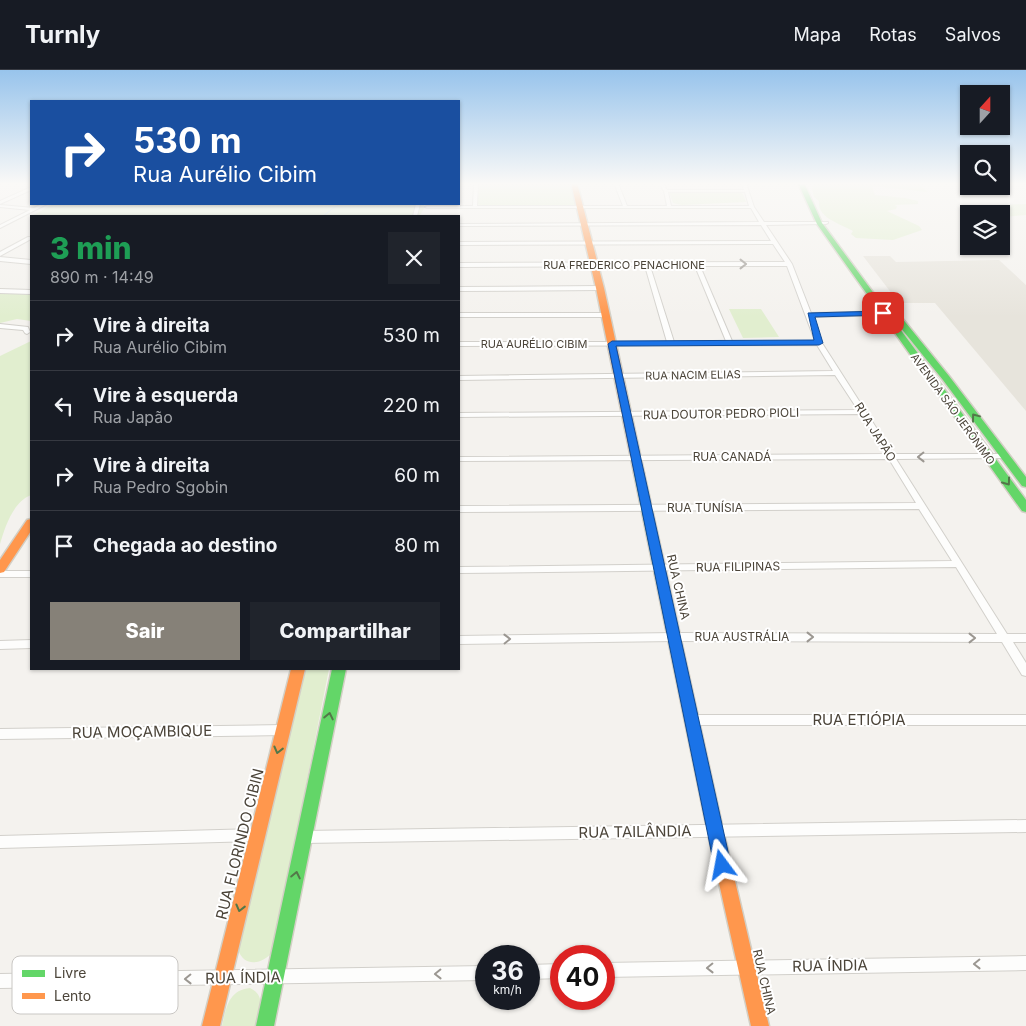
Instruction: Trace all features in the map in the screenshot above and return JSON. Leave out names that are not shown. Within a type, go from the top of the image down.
[{"type":"street","name":"RUA CHINA","points":[[586,228],[675,637],[714,831],[760,1026]]},
{"type":"street","name":"RUA JAPÃO","points":[[765,228],[789,264],[810,315],[819,343],[1026,672]]},
{"type":"street","name":"AVENIDA SÃO JERÔNIMO","points":[[826,228],[860,272],[1026,508]]},
{"type":"street","points":[[0,254],[30,238]]},
{"type":"street","points":[[460,244],[774,242]]},
{"type":"street","points":[[0,259],[30,262]]},
{"type":"street","name":"RUA FREDERICO PENACHIONE","points":[[460,265],[789,264]]},
{"type":"street","points":[[647,265],[670,344]]},
{"type":"street","points":[[697,265],[730,343]]},
{"type":"street","points":[[460,289],[600,288]]},
{"type":"street","points":[[0,291],[30,292]]},
{"type":"street","name":"AVENIDA SÃO JERÔNIMO","points":[[888,313],[1026,484]]},
{"type":"street","points":[[810,315],[888,313]]},
{"type":"street","points":[[460,314],[604,315]]},
{"type":"street","points":[[0,326],[26,328],[27,332]]},
{"type":"street","name":"RUA AURÉLIO CIBIM","points":[[460,344],[819,343]]},
{"type":"street","name":"RUA NACIM ELIAS","points":[[460,378],[837,373]]},
{"type":"street","name":"RUA DOUTOR PEDRO PIOLI","points":[[460,415],[863,412]]},
{"type":"street","name":"RUA CANADÁ","points":[[460,459],[1005,456]]},
{"type":"street","name":"RUA TUNÍSIA","points":[[460,509],[921,506]]},
{"type":"street","points":[[0,568],[30,524]]},
{"type":"street","name":"RUA FILIPINAS","points":[[460,570],[957,564]]},
{"type":"street","points":[[0,574],[30,574]]},
{"type":"street","name":"RUA AUSTRÁLIA","points":[[460,640],[675,637],[1026,638]]},
{"type":"street","points":[[0,645],[30,644]]},
{"type":"street","name":"RUA FLORINDO CIBIN","points":[[211,1026],[298,670]]},
{"type":"street","points":[[265,1026],[339,670]]},
{"type":"street","name":"RUA ETIÓPIA","points":[[692,720],[1026,720]]},
{"type":"street","name":"RUA MOÇAMBIQUE","points":[[0,734],[283,730]]},
{"type":"street","name":"RUA TAILÂNDIA","points":[[304,837],[1026,826]]},
{"type":"street","points":[[0,842],[258,836]]},
{"type":"street","name":"RUA ÍNDIA","points":[[615,970],[1026,963]]},
{"type":"street","name":"RUA ÍNDIA","points":[[178,979],[475,973]]},
{"type":"shaded area","points":[[863,256],[890,256],[896,262],[999,260],[1026,285],[1026,411],[935,303],[899,303]]},
{"type":"green space","points":[[846,228],[920,228],[922,230],[893,240],[856,238],[851,234],[853,231]]},
{"type":"green space","points":[[0,291],[30,292],[30,321],[17,319],[0,323]]},
{"type":"green space","points":[[729,309],[761,309],[779,337],[743,338]]},
{"type":"green space","points":[[30,341],[30,496],[19,503],[15,509],[7,523],[0,544],[0,356]]},
{"type":"green space","points":[[306,670],[329,670],[273,952],[264,959],[249,962],[241,956],[238,950]]},
{"type":"green space","points":[[250,988],[259,995],[260,1000],[260,1010],[256,1026],[222,1026],[229,1001],[237,992]]},
{"type":"traffic: fast","points":[[822,228],[1026,508]]},
{"type":"traffic: fast","points":[[886,304],[946,378],[1026,484]]},
{"type":"traffic: fast","points":[[639,473],[716,834]]},
{"type":"traffic: fast","points":[[265,1026],[339,670]]},
{"type":"traffic: slow","points":[[585,228],[600,288],[639,473]]},
{"type":"traffic: slow","points":[[0,569],[30,524]]},
{"type":"traffic: slow","points":[[211,1026],[298,670]]},
{"type":"traffic: slow","points":[[716,834],[760,1026]]},
{"type":"route","points":[[722,865],[612,344],[819,343],[810,315],[883,313]]}]
